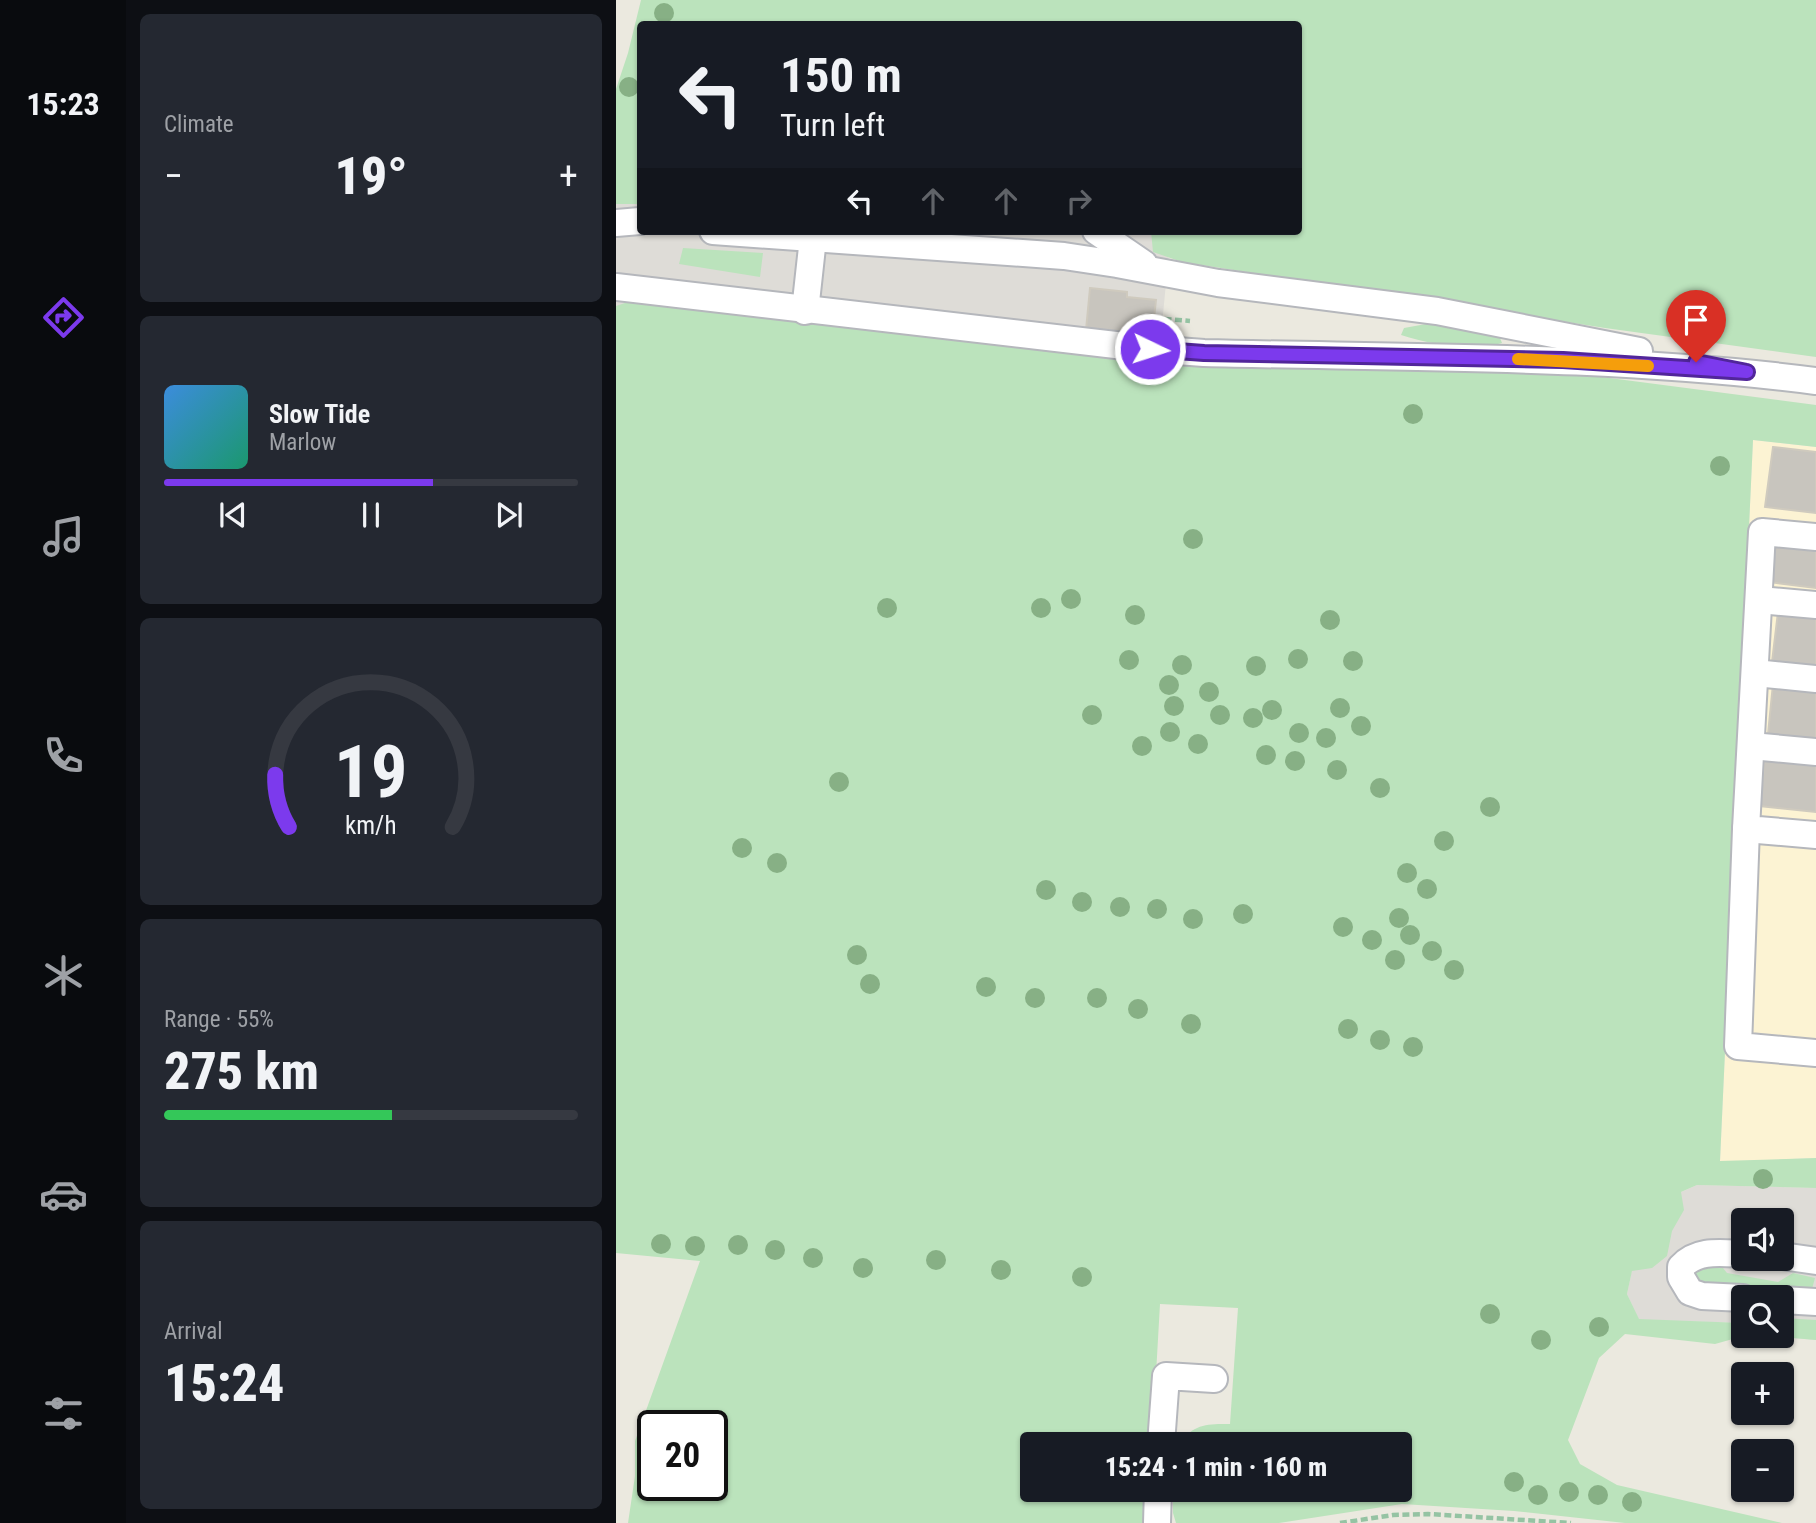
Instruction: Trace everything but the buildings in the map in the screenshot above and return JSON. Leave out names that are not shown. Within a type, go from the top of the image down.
[{"type":"lane","points":[[616,224],[637,220]]},
{"type":"lane","points":[[616,224],[637,226]]},
{"type":"lane","points":[[770,235],[1064,256],[1218,283],[1437,311],[1747,372]]},
{"type":"lane","points":[[1102,235],[1158,273]]},
{"type":"lane","points":[[805,311],[813,238]]},
{"type":"lane","points":[[616,288],[1150,349],[1204,353],[1563,360],[1747,372],[1816,381]]},
{"type":"lane","points":[[1816,537],[1762,532],[1746,828],[1738,1046],[1816,1053]]},
{"type":"lane","points":[[1759,600],[1816,605]]},
{"type":"lane","points":[[1755,673],[1816,679]]},
{"type":"lane","points":[[1751,746],[1816,752]]},
{"type":"lane","points":[[1746,828],[1816,835]]},
{"type":"lane","points":[[1731,1254],[1702,1254],[1688,1259],[1681,1267],[1681,1277],[1690,1292],[1702,1296],[1731,1297]]},
{"type":"lane","points":[[1794,1258],[1816,1261]]},
{"type":"lane","points":[[1794,1301],[1816,1302]]},
{"type":"lane","points":[[1162,1432],[1166,1376],[1214,1379]]},
{"type":"lane","points":[[1157,1523],[1158,1502]]},
{"type":"path","points":[[1154,318],[1191,320]]},
{"type":"path","points":[[1340,1523],[1394,1515],[1428,1514],[1571,1523]]},
{"type":"shaded area","points":[[616,204],[637,204],[637,235],[1171,235],[1159,356],[616,306]]},
{"type":"shaded area","points":[[1753,440],[1816,447],[1816,1158],[1720,1162]]},
{"type":"shaded area","points":[[1697,1185],[1816,1188],[1816,1340],[1794,1338],[1794,1285],[1731,1285],[1731,1323],[1639,1320],[1627,1294],[1632,1270],[1657,1203]]},
{"type":"green space","points":[[641,0],[1816,0],[1816,357],[1605,328],[1182,262],[1153,252],[1151,235],[1302,235],[1302,21],[637,21],[637,204],[616,204],[616,89]]},
{"type":"green space","points":[[683,248],[763,253],[760,277],[679,264]]},
{"type":"green space","points":[[634,300],[1533,368],[1816,405],[1816,447],[1753,440],[1720,1161],[1816,1158],[1816,1188],[1697,1185],[1681,1192],[1684,1210],[1672,1231],[1667,1256],[1652,1268],[1632,1271],[1627,1294],[1639,1319],[1731,1323],[1731,1340],[1715,1344],[1625,1334],[1599,1358],[1568,1440],[1580,1464],[1617,1485],[1782,1523],[1625,1523],[1514,1511],[1402,1504],[1279,1523],[1176,1523],[1173,1502],[1412,1502],[1412,1432],[1190,1432],[1202,1426],[1230,1424],[1238,1308],[1160,1304],[1153,1432],[1020,1432],[1020,1502],[1149,1502],[1147,1523],[628,1523],[635,1476],[637,1435],[637,1501],[728,1501],[728,1410],[646,1410],[700,1261],[616,1253],[616,306]]},
{"type":"green space","points":[[1426,324],[1493,334],[1500,338],[1502,343],[1477,347],[1451,346],[1401,335],[1404,328]]},
{"type":"green space","points":[[1719,1263],[1727,1273],[1778,1282],[1793,1273],[1815,1278],[1812,1289],[1794,1289],[1794,1285],[1700,1285],[1692,1274],[1702,1265]]},
{"type":"green space","points":[[1794,1319],[1816,1320],[1816,1340],[1794,1338]]},
{"type":"slow traffic","points":[[1518,359],[1648,366]]},
{"type":"route","points":[[1150,349],[1204,353],[1563,360],[1747,372],[1696,362]]}]
